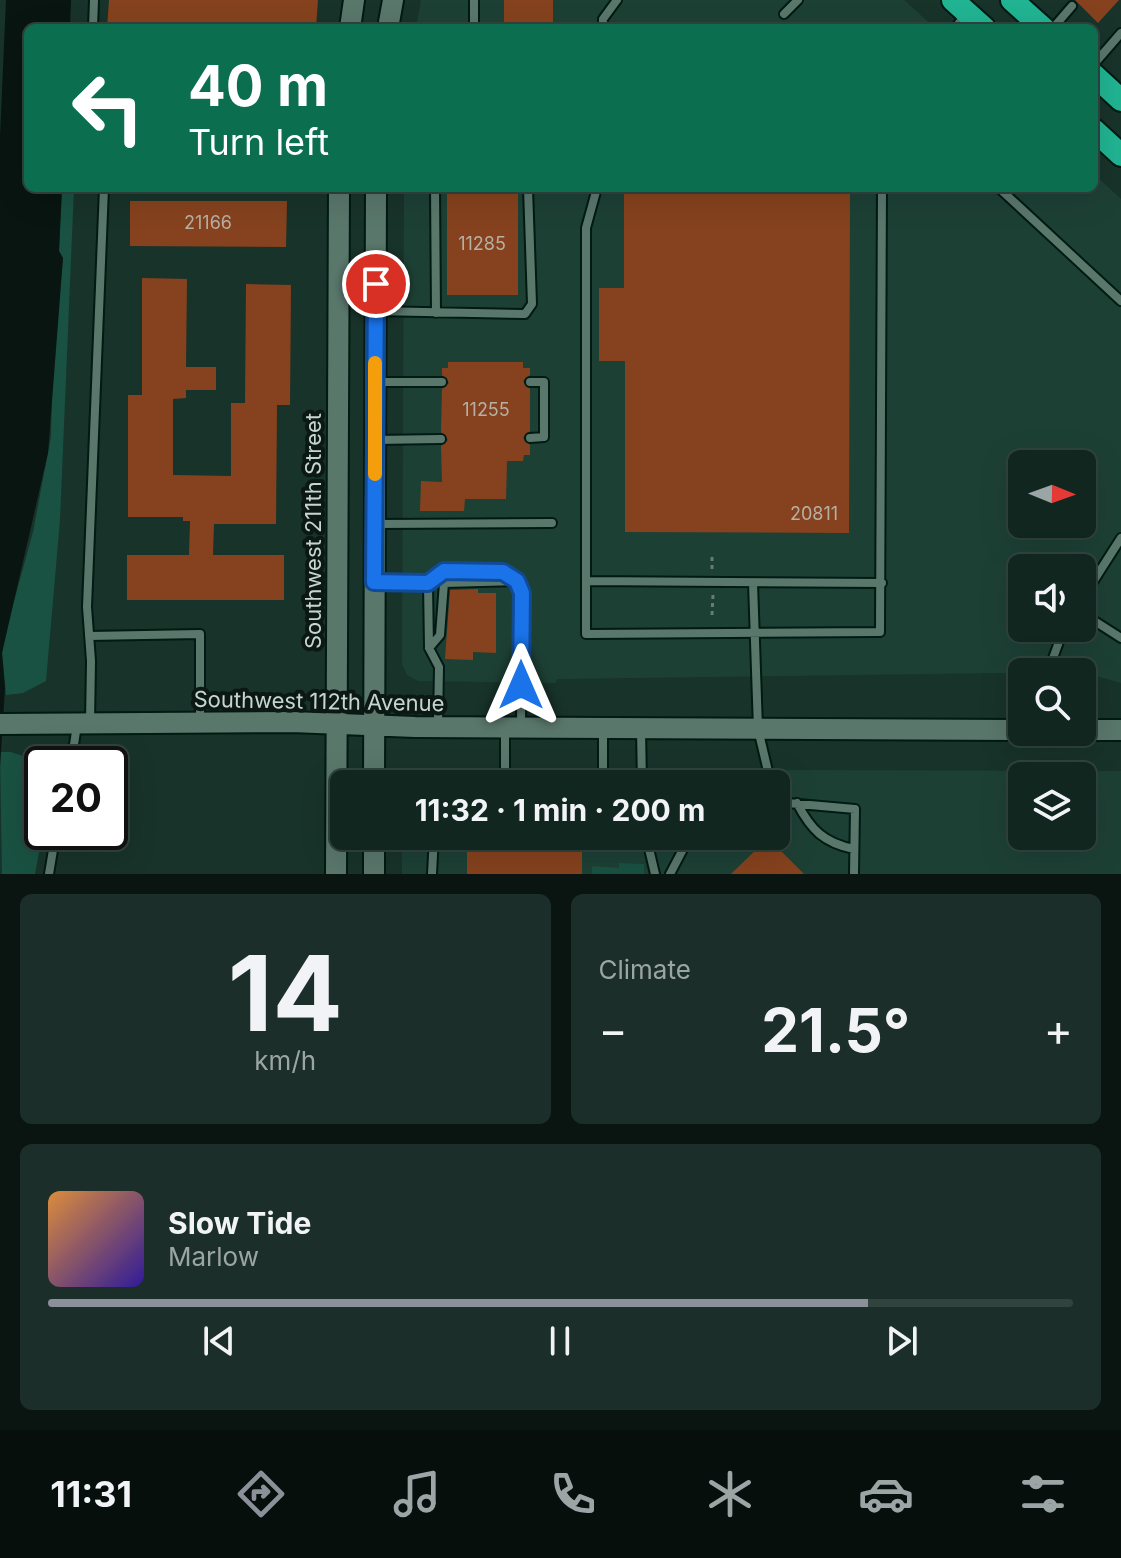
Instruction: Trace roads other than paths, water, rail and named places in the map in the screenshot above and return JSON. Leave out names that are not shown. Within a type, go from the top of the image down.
[{"type":"highway","points":[[1012,0],[1039,24]]},
{"type":"highway","points":[[1098,79],[1121,100]]},
{"type":"highway","points":[[1098,134],[1121,155]]},
{"type":"main road","points":[[351,24],[354,0]]},
{"type":"main road","points":[[389,24],[393,0]]},
{"type":"main road","name":"Southwest 211th Street","points":[[336,874],[339,192]]},
{"type":"main road","points":[[374,770],[376,192]]},
{"type":"main road","name":"Southwest 112th Avenue","points":[[6,724],[200,722],[438,727],[1008,730]]},
{"type":"main road","points":[[1096,730],[1121,730]]},
{"type":"main road","points":[[374,850],[374,874]]},
{"type":"lane","points":[[93,24],[94,0]]},
{"type":"lane","points":[[474,0],[474,24]]},
{"type":"lane","points":[[603,24],[603,19],[617,0]]},
{"type":"lane","points":[[784,14],[798,0]]},
{"type":"lane","points":[[1056,24],[1072,6]]},
{"type":"lane","points":[[1098,59],[1121,33]]},
{"type":"lane","points":[[77,746],[84,723],[89,636],[88,575],[104,192]]},
{"type":"lane","points":[[435,192],[436,313]]},
{"type":"lane","points":[[375,311],[525,314],[532,304],[528,192]]},
{"type":"lane","points":[[596,192],[586,228],[586,634],[880,632],[882,192]]},
{"type":"lane","points":[[1003,192],[1121,301]]},
{"type":"lane","points":[[375,382],[442,382]]},
{"type":"lane","points":[[530,382],[544,382],[544,437],[530,438]]},
{"type":"lane","points":[[375,440],[441,439]]},
{"type":"lane","points":[[374,524],[552,523]]},
{"type":"lane","points":[[1096,577],[1121,538]]},
{"type":"lane","points":[[374,582],[428,583],[444,571],[503,572],[517,581],[522,593],[507,770]]},
{"type":"lane","points":[[429,648],[440,635],[440,596],[444,583],[517,581]]},
{"type":"lane","points":[[586,581],[882,583]]},
{"type":"lane","points":[[428,583],[429,648],[439,667],[438,727]]},
{"type":"lane","points":[[753,583],[758,729],[768,770]]},
{"type":"lane","points":[[1096,622],[1121,638]]},
{"type":"lane","points":[[89,636],[200,634],[200,722]]},
{"type":"lane","points":[[603,728],[603,770]]},
{"type":"lane","points":[[641,728],[642,770]]},
{"type":"lane","points":[[790,803],[855,809],[854,874]]},
{"type":"lane","points":[[797,803],[807,824],[823,839],[854,849]]},
{"type":"lane","points":[[49,874],[53,850]]},
{"type":"lane","points":[[432,874],[433,850]]},
{"type":"lane","points":[[649,850],[655,874]]},
{"type":"lane","points":[[670,874],[683,850]]}]
